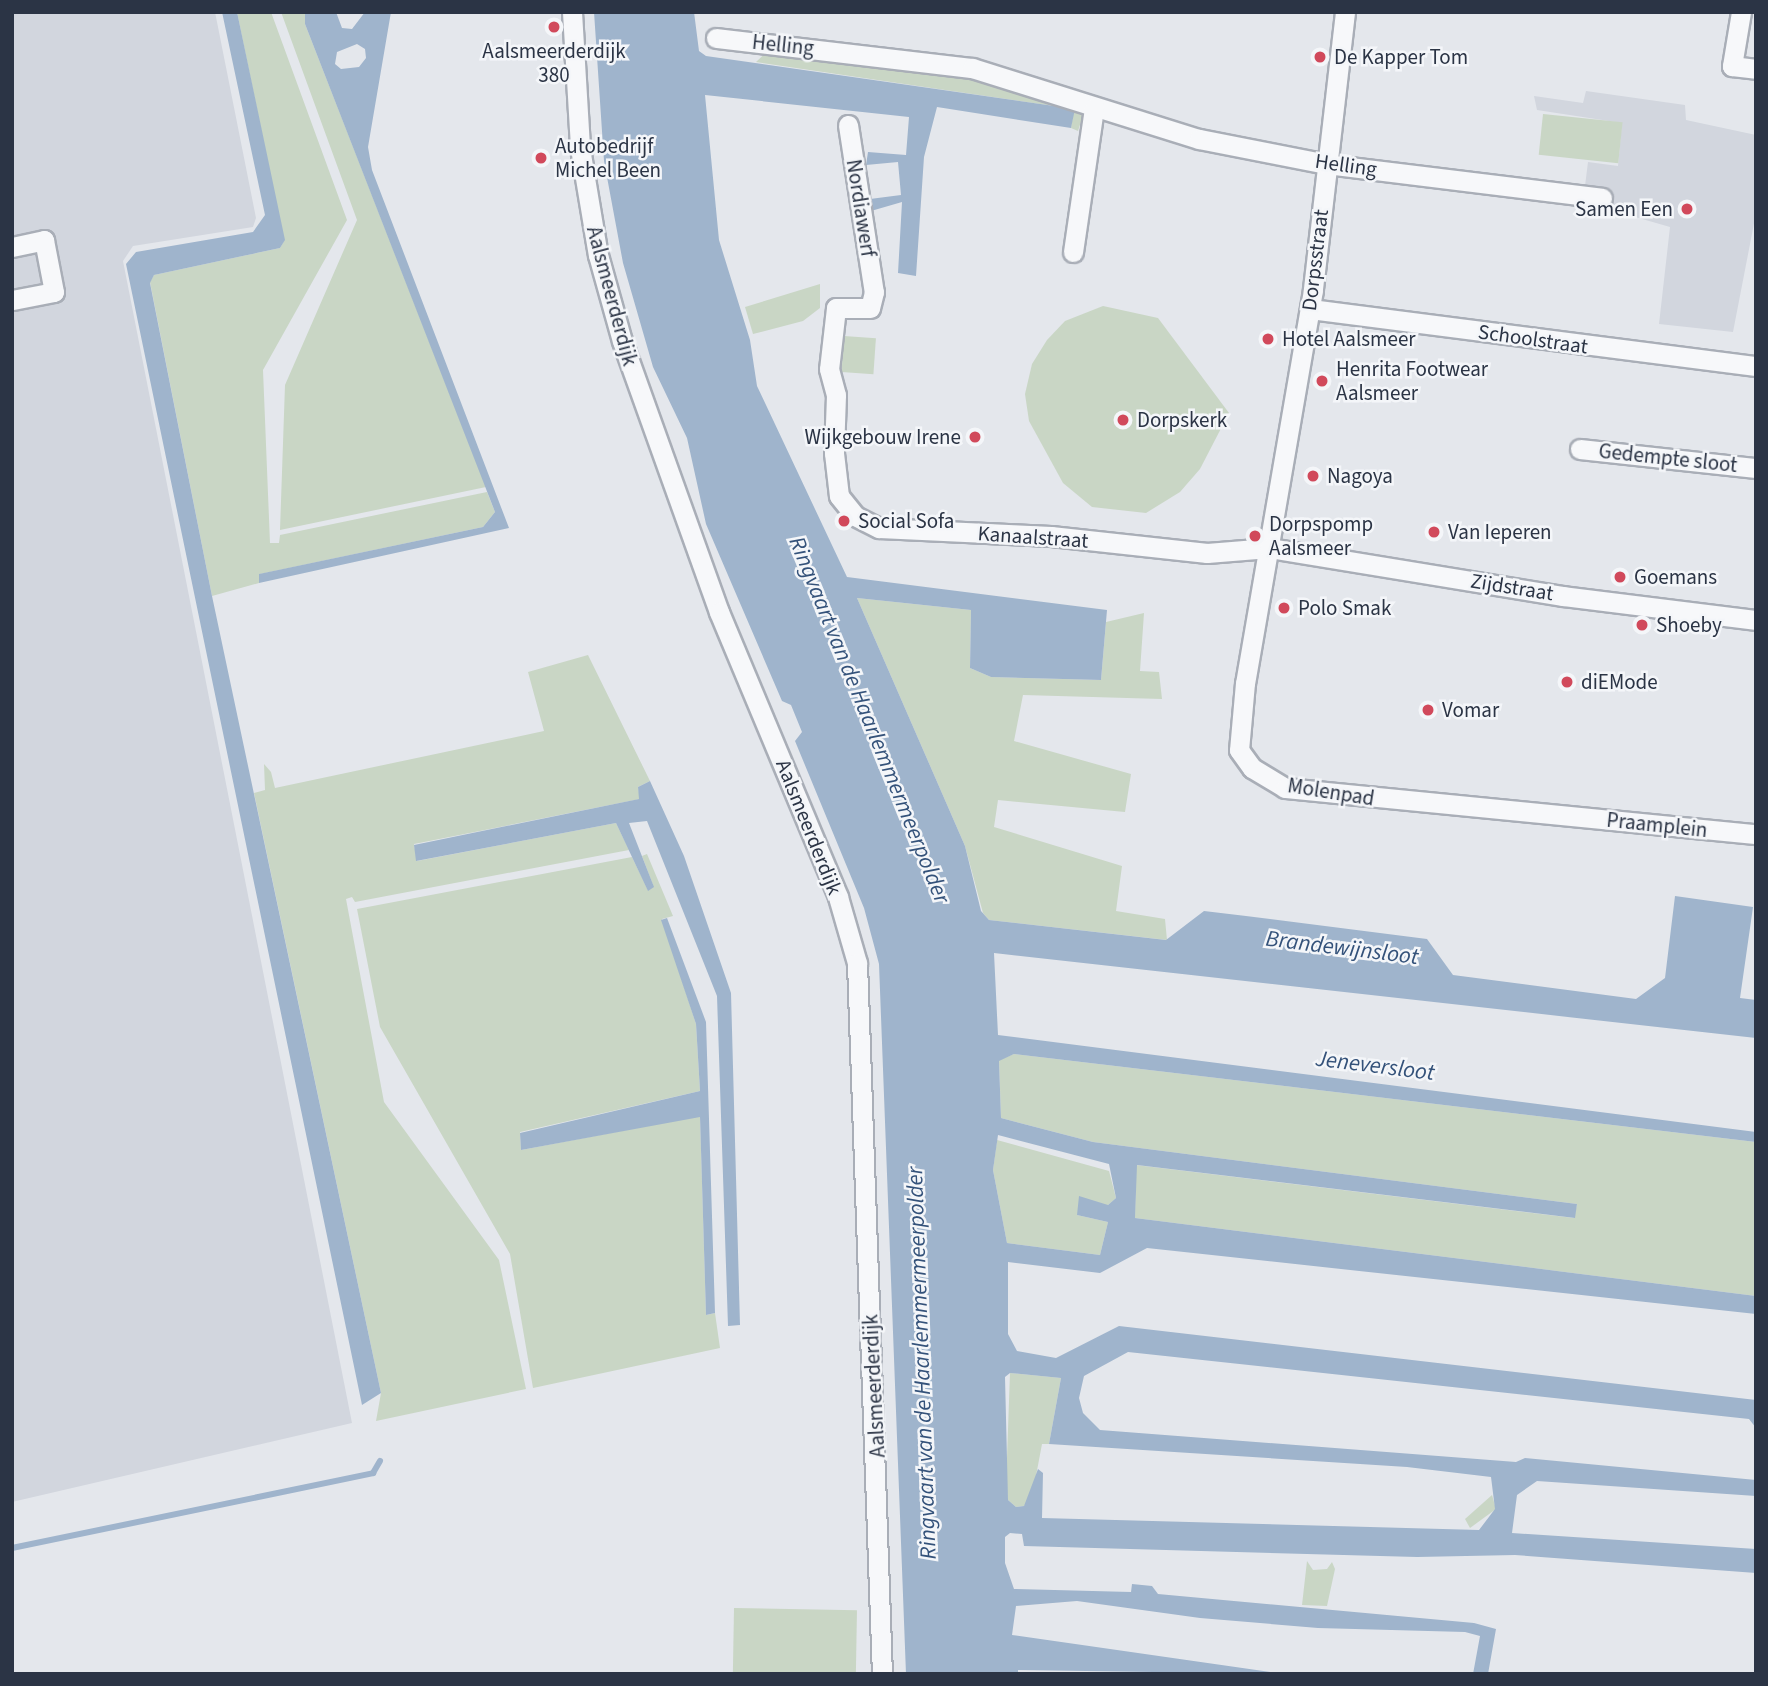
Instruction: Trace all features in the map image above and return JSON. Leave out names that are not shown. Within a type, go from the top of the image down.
[{"type":"street","name":"Aalsmeerderdijk","points":[[572,12],[580,148],[598,255],[622,341],[719,612],[838,897],[857,963],[882,1674]]},
{"type":"street","name":"Dorpsstraat","points":[[1269,548],[1310,309],[1345,12]]},
{"type":"street","points":[[1741,12],[1732,66],[1756,69]]},
{"type":"street","name":"Helling","points":[[716,38],[972,68],[1175,134],[1326,164],[1602,198]]},
{"type":"street","points":[[1073,252],[1094,108]]},
{"type":"street","name":"Nordiawerf","points":[[848,125],[874,292]]},
{"type":"street","points":[[12,247],[44,240],[54,292],[12,300]]},
{"type":"street","name":"Kanaalstraat","points":[[874,292],[870,309],[836,308],[829,369],[836,395],[834,453],[839,496],[855,516],[879,528],[1051,536],[1207,553],[1269,548]]},
{"type":"street","name":"Schoolstraat","points":[[1310,309],[1756,366]]},
{"type":"street","name":"Gedempte sloot","points":[[1580,449],[1756,468]]},
{"type":"street","name":"Zijdstraat","points":[[1269,548],[1563,596],[1756,620]]},
{"type":"street","name":"Molenpad","points":[[1269,548],[1239,750],[1252,768],[1285,788],[1558,815]]},
{"type":"street","name":"Praamplein","points":[[1558,815],[1756,834]]},
{"type":"shaded area","points":[[12,12],[215,12],[256,218],[253,227],[133,246],[123,261],[352,1423],[12,1502]]},
{"type":"shaded area","name":"Samen Een","points":[[1586,91],[1685,105],[1686,120],[1756,135],[1756,213],[1733,332],[1659,324],[1670,227],[1583,202],[1588,162],[1618,166],[1622,123],[1537,110],[1534,96],[1583,103]]},
{"type":"green space","points":[[237,12],[271,12],[347,220],[263,370],[270,543],[279,543],[280,535],[487,492],[495,512],[483,527],[260,574],[259,583],[212,596],[150,282],[154,275],[280,248],[284,241]]},
{"type":"green space","points":[[281,12],[305,12],[305,24],[486,487],[280,530],[285,385],[357,220]]},
{"type":"green space","points":[[772,47],[1012,83],[1084,112],[1078,131],[1071,128],[1074,109],[756,62]]},
{"type":"green space","points":[[1543,114],[1623,122],[1618,163],[1539,155]]},
{"type":"green space","points":[[820,284],[820,308],[803,321],[753,334],[745,307]]},
{"type":"green space","points":[[1103,306],[1158,318],[1229,413],[1200,469],[1180,492],[1146,513],[1092,507],[1063,483],[1029,421],[1025,394],[1032,364],[1047,340],[1065,321]]},
{"type":"green space","points":[[844,336],[876,338],[873,374],[841,372]]},
{"type":"green space","points":[[857,598],[971,610],[970,668],[991,677],[1101,680],[1106,622],[1144,613],[1140,671],[1159,672],[1162,699],[1023,695],[1014,741],[1131,774],[1125,812],[998,800],[994,827],[1122,866],[1116,911],[1165,919],[1167,940],[989,920],[983,913],[965,846]]},
{"type":"green space","points":[[588,655],[650,781],[638,787],[640,799],[414,844],[417,861],[616,823],[629,850],[355,902],[352,897],[346,899],[384,1102],[499,1260],[526,1389],[376,1421],[381,1393],[254,793],[265,790],[264,764],[271,772],[275,788],[544,731],[528,672]]},
{"type":"green space","points":[[647,854],[673,916],[662,919],[696,1024],[700,1091],[520,1132],[521,1150],[700,1116],[706,1315],[715,1313],[720,1348],[533,1388],[510,1254],[380,1027],[357,909],[632,857],[648,890],[653,885],[642,856]]},
{"type":"green space","points":[[1014,1054],[1756,1142],[1756,1296],[1135,1218],[1136,1165],[1574,1218],[1577,1204],[1093,1142],[1001,1118],[999,1060]]},
{"type":"green space","points":[[997,1140],[1109,1171],[1116,1198],[1108,1205],[1077,1215],[1108,1222],[1100,1255],[1007,1243],[993,1170]]},
{"type":"green space","points":[[1010,1373],[1061,1378],[1049,1444],[1042,1444],[1032,1497],[1024,1506],[1016,1507],[1008,1500],[1006,1485]]},
{"type":"green space","points":[[1492,1495],[1496,1509],[1470,1528],[1465,1519]]},
{"type":"green space","points":[[1307,1561],[1313,1570],[1327,1569],[1332,1562],[1335,1569],[1327,1606],[1302,1605]]},
{"type":"green space","points":[[734,1608],[857,1610],[856,1674],[733,1674]]},
{"type":"water","points":[[222,12],[237,12],[285,240],[280,248],[154,275],[150,283],[212,596],[381,1393],[362,1405],[126,264],[136,252],[253,232],[265,215]]},
{"type":"water","points":[[305,12],[336,12],[342,28],[352,29],[365,12],[391,12],[368,147],[372,170],[509,528],[259,583],[259,574],[483,527],[495,512],[305,24]],"holes":[[[357,44],[365,49],[366,58],[359,67],[341,69],[335,64],[337,52]]]},
{"type":"water","points":[[594,12],[694,12],[699,51],[706,56],[1075,109],[1071,128],[937,107],[924,157],[916,276],[898,273],[902,202],[871,211],[870,199],[901,195],[898,162],[866,165],[868,152],[906,155],[909,117],[705,95],[719,240],[750,340],[757,386],[847,577],[1107,610],[1101,680],[991,677],[970,668],[971,610],[857,598],[965,846],[981,911],[989,920],[1166,940],[1204,911],[1246,916],[1427,939],[1453,975],[1636,999],[1665,978],[1675,896],[1753,907],[1740,998],[1756,1000],[1756,1038],[994,953],[998,1035],[1756,1132],[1756,1142],[1014,1054],[999,1061],[1001,1118],[1093,1142],[1577,1204],[1575,1218],[1137,1165],[1135,1218],[1756,1296],[1756,1314],[1147,1248],[1100,1273],[1008,1262],[1008,1334],[1017,1351],[1056,1358],[1119,1326],[1756,1400],[1756,1428],[1749,1419],[1128,1352],[1084,1376],[1079,1398],[1083,1413],[1100,1430],[1516,1462],[1525,1458],[1756,1480],[1756,1496],[1537,1481],[1517,1495],[1512,1533],[1756,1549],[1756,1573],[1515,1555],[1417,1557],[1024,1546],[1022,1534],[1010,1533],[1005,1537],[1005,1563],[1014,1589],[1131,1592],[1132,1584],[1152,1586],[1158,1594],[1474,1623],[1496,1629],[1488,1674],[1473,1674],[1480,1636],[1465,1632],[1318,1628],[1200,1618],[1077,1601],[1016,1606],[1012,1635],[1284,1674],[1018,1670],[1018,1674],[906,1674],[879,964],[864,908],[795,741],[802,732],[791,705],[782,701],[706,524],[687,438],[653,367],[623,263],[604,161]],"holes":[[[998,1135],[1109,1164],[1116,1198],[1108,1205],[1079,1196],[1077,1215],[1108,1222],[1100,1255],[1007,1243],[993,1170]],[[1010,1373],[1061,1378],[1049,1444],[1407,1467],[1491,1477],[1495,1509],[1479,1530],[1042,1518],[1043,1473],[1038,1469],[1024,1506],[1016,1507],[1008,1500],[1005,1377]]]},
{"type":"water","points":[[650,781],[684,856],[731,993],[740,1325],[728,1326],[717,996],[647,821],[629,823],[654,887],[648,891],[616,823],[416,861],[414,845],[639,799],[638,787]]},
{"type":"water","points":[[667,918],[706,1022],[715,1313],[706,1315],[700,1117],[521,1150],[520,1133],[700,1091],[696,1024],[661,920]]},
{"type":"waterway","points":[[12,1548],[373,1473],[380,1461]]},
{"type":"place","name":"Aalsmeerderdijk 380","points":[[554,27]]},
{"type":"place","name":"De Kapper Tom","points":[[1320,57]]},
{"type":"place","name":"Autobedrijf Michel Been","points":[[541,158]]},
{"type":"place","name":"Samen Een","points":[[1687,209]]},
{"type":"place","name":"Hotel Aalsmeer","points":[[1268,339]]},
{"type":"place","name":"Henrita Footwear Aalsmeer","points":[[1322,381]]},
{"type":"place","name":"Dorpskerk","points":[[1123,420]]},
{"type":"place","name":"Wijkgebouw Irene","points":[[975,437]]},
{"type":"place","name":"Nagoya","points":[[1313,476]]},
{"type":"place","name":"Social Sofa","points":[[844,521]]},
{"type":"place","name":"Van Ieperen","points":[[1434,532]]},
{"type":"place","name":"Dorpspomp Aalsmeer","points":[[1255,536]]},
{"type":"place","name":"Goemans","points":[[1620,577]]},
{"type":"place","name":"Polo Smak","points":[[1284,608]]},
{"type":"place","name":"Shoeby","points":[[1642,625]]},
{"type":"place","name":"diEMode","points":[[1567,682]]},
{"type":"place","name":"Vomar","points":[[1428,710]]},
{"type":"water label","name":"Ringvaart van de Haarlemmermeerpolder","points":[[869,720]]},
{"type":"water label","name":"Brandewijnsloot","points":[[1342,948]]},
{"type":"water label","name":"Jeneversloot","points":[[1375,1066]]},
{"type":"water label","name":"Ringvaart van de Haarlemmermeerpolder","points":[[922,1363]]}]
